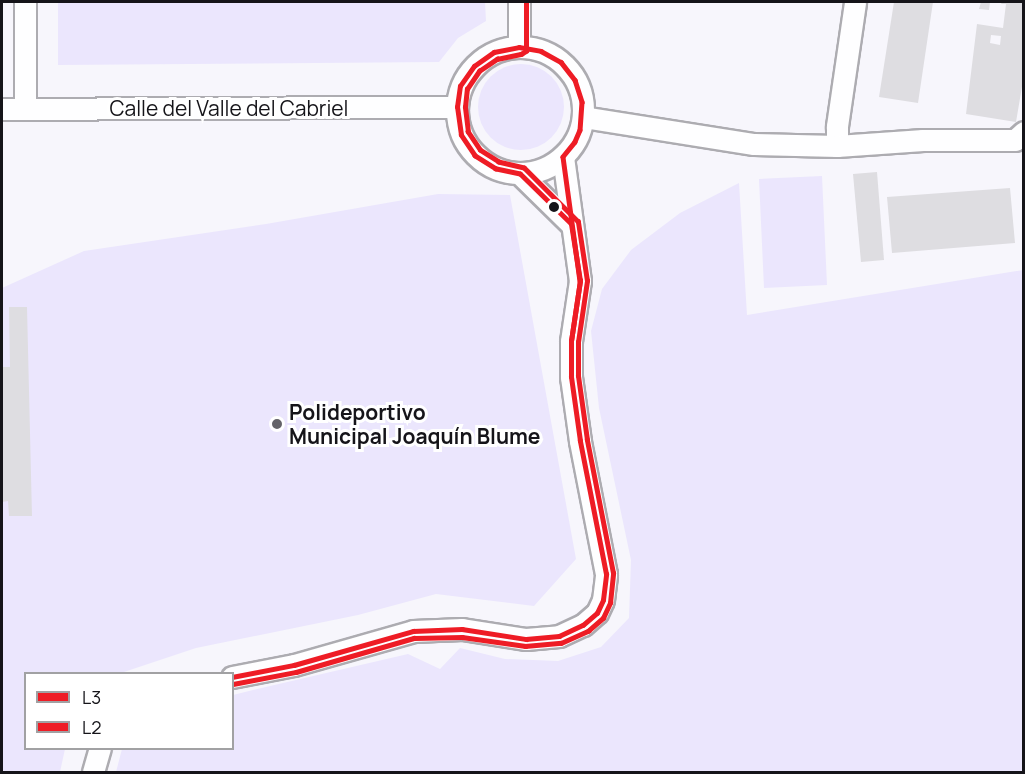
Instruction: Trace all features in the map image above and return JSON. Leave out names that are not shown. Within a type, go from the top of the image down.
[{"type":"street","points":[[25,2],[25,109]]},
{"type":"street","points":[[519,2],[519,46]]},
{"type":"street","points":[[837,146],[837,126],[855,2]]},
{"type":"street","points":[[519,46],[541,51],[561,62],[575,80],[582,102],[583,117],[574,142],[563,157],[543,170],[520,174],[496,169],[475,156],[461,135],[457,107],[460,86],[474,66],[494,52],[519,46]]},
{"type":"street","name":"Calle del Valle del Cabriel","points":[[2,109],[457,107]]},
{"type":"street","points":[[583,117],[754,144],[837,146],[923,140],[1015,140],[1023,132]]},
{"type":"street","points":[[234,677],[294,665],[413,631],[462,629],[526,639],[560,636],[584,624],[597,613],[603,600],[606,574],[580,441],[571,377],[571,341],[579,281],[563,157]]},
{"type":"street","points":[[520,174],[571,224]]},
{"type":"street","points":[[93,772],[99,750]]},
{"type":"shaded area","points":[[58,2],[485,2],[486,21],[458,38],[439,62],[58,65]]},
{"type":"shaded area","points":[[521,64],[545,71],[557,83],[564,107],[557,131],[545,143],[521,150],[497,143],[485,131],[478,107],[485,83],[497,71]]},
{"type":"shaded area","points":[[822,176],[827,285],[764,288],[759,179]]},
{"type":"shaded area","points":[[739,183],[747,315],[1023,270],[1023,772],[116,772],[122,750],[234,750],[234,695],[408,654],[440,669],[460,648],[505,659],[558,661],[601,647],[629,618],[631,560],[599,408],[591,331],[602,289],[631,250],[680,213]]},
{"type":"shaded area","name":"Polideportivo Municipal Joaquín Blume","points":[[438,194],[510,195],[576,559],[534,606],[436,594],[358,615],[196,648],[124,672],[24,672],[24,750],[65,750],[60,772],[2,772],[2,288],[84,251],[266,224]]},
{"type":"building","points":[[894,2],[933,2],[918,103],[879,97]]},
{"type":"building","points":[[981,2],[990,2],[989,10],[979,9]]},
{"type":"building","points":[[1002,2],[1024,2],[1024,75],[1016,122],[966,114],[977,24],[1003,28],[1006,4],[1001,4]],"holes":[[[991,35],[1001,36],[1000,45],[990,43]]]},
{"type":"building","points":[[877,172],[884,260],[861,262],[853,174]]},
{"type":"building","points":[[1010,188],[1015,243],[892,253],[887,197]]},
{"type":"building","points":[[9,307],[27,307],[32,516],[9,516],[8,501],[2,502],[2,367],[10,367]]},
{"type":"transit line","name":"L2","points":[[234,684],[296,672],[414,638],[462,637],[525,646],[561,643],[588,631],[603,618],[610,603],[613,573],[587,440],[578,376],[578,342],[587,281],[578,222],[524,168],[499,162],[480,150],[468,132],[465,107],[467,89],[479,71],[497,59],[526,51],[526,2]]},
{"type":"transit line","name":"L3","points":[[519,47],[541,51],[561,62],[575,80],[582,102],[580,130],[575,142],[563,157],[580,281],[571,224],[520,174],[496,169],[475,156],[461,135],[457,107],[460,86],[474,66],[494,52],[519,47]]},
{"type":"transit line","name":"L3","points":[[571,341],[580,281]]},
{"type":"transit line","name":"L3","points":[[571,341],[580,281]]},
{"type":"transit line","name":"L3","points":[[234,677],[294,665],[413,631],[462,629],[526,639],[559,636],[583,625],[597,613],[603,600],[606,574],[580,441],[571,377],[571,341]]},
{"type":"place","name":"Polideportivo Municipal Joaquín Blume","points":[[277,424]]}]
